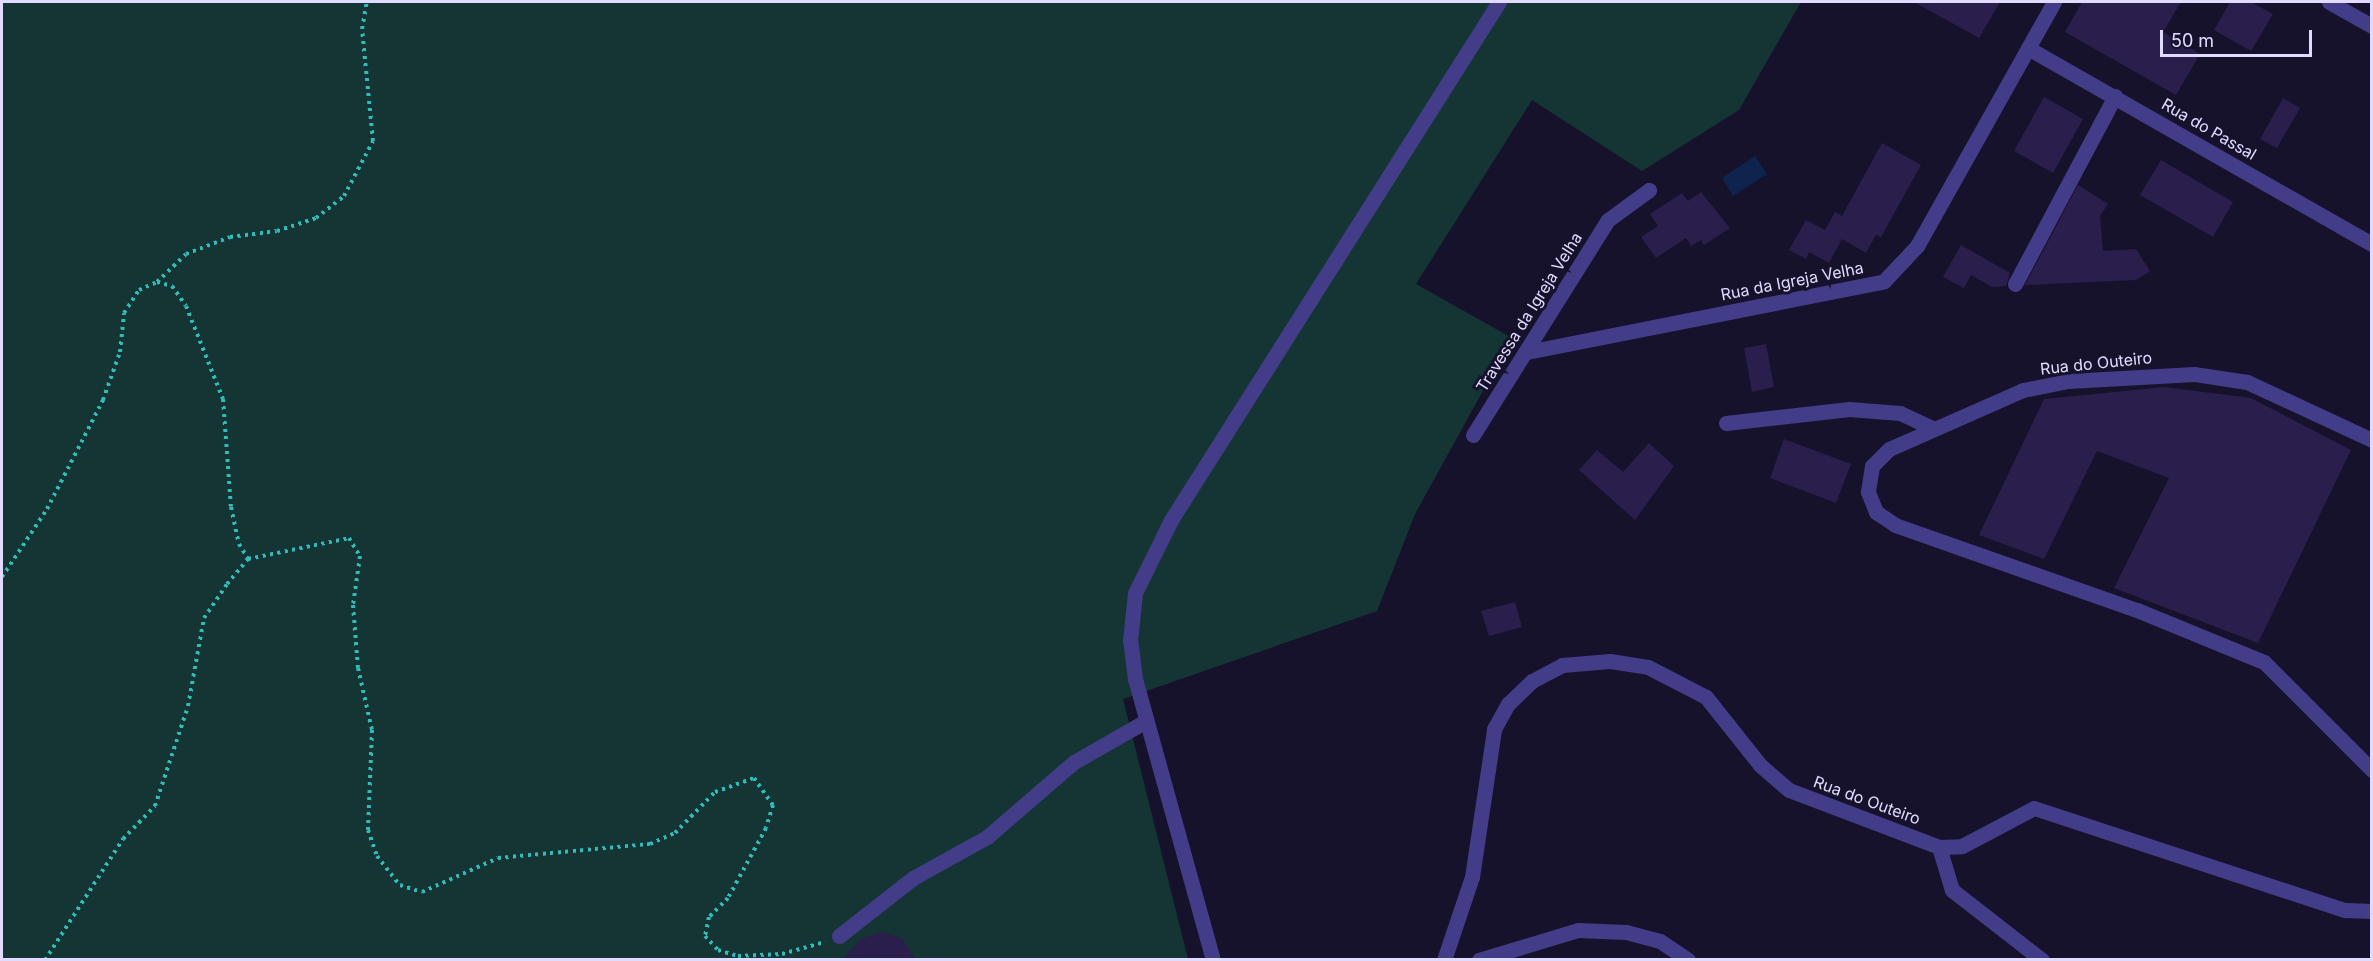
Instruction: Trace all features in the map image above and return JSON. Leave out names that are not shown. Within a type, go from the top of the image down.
[{"type":"street","points":[[1213,960],[1146,721],[1130,641],[1135,593],[1171,520],[1499,2]]},
{"type":"street","name":"Rua da Igreja Velha","points":[[1527,352],[1884,281],[1917,246],[2054,2]]},
{"type":"street","points":[[2329,2],[2372,26]]},
{"type":"street","name":"Rua do Passal","points":[[2028,48],[2372,244]]},
{"type":"street","points":[[2015,284],[2115,96]]},
{"type":"street","name":"Travessa da Igreja Velha","points":[[1473,435],[1527,352],[1557,296],[1608,220],[1648,190]]},
{"type":"street","name":"Rua do Outeiro","points":[[2372,440],[2287,397],[2247,382],[2194,374],[2103,378],[2023,390],[1932,428],[1889,449],[1872,466],[1868,492],[1876,513],[1895,525],[2138,610],[2264,662],[2372,770]]},
{"type":"street","points":[[1726,423],[1849,409],[1900,413],[1932,428]]},
{"type":"street","name":"Rua do Outeiro","points":[[1444,960],[1472,877],[1494,729],[1516,696],[1562,665],[1610,661],[1648,667],[1706,697],[1760,765],[1788,790],[1939,847],[1962,846],[2034,808],[2345,910],[2372,911]]},
{"type":"street","points":[[839,936],[913,878],[987,837],[1074,762],[1146,721]]},
{"type":"street","points":[[1939,847],[1952,890],[2042,960]]},
{"type":"street","points":[[1479,960],[1578,930],[1626,932],[1660,941],[1688,960]]},
{"type":"path","points":[[2,577],[47,508],[103,400],[120,352],[124,313],[140,290],[157,282],[186,254],[230,237],[278,231],[316,218],[344,196],[373,141],[362,29],[366,2]]},
{"type":"path","points":[[157,282],[172,286],[186,306],[223,399],[231,507],[239,544],[248,559]]},
{"type":"path","points":[[45,960],[123,839],[155,806],[188,706],[204,618],[248,559],[349,538],[360,556],[353,605],[358,668],[372,730],[368,830],[377,856],[400,885],[422,892],[498,858],[650,844],[675,833],[715,792],[754,778],[773,805],[766,828],[728,898],[709,917],[705,936],[718,950],[738,956],[810,949],[839,936]]},
{"type":"green space","points":[[2,2],[1801,2],[1739,110],[1642,171],[1532,100],[1416,284],[1512,338],[1415,514],[1377,611],[1123,699],[1188,959],[2,960]]},
{"type":"water","points":[[1755,156],[1767,174],[1733,196],[1722,178]]},
{"type":"building","points":[[1914,2],[2000,2],[1979,38]]},
{"type":"building","points":[[2082,2],[2181,2],[2163,32],[2200,54],[2176,95],[2065,32]]},
{"type":"building","points":[[2230,2],[2251,2],[2273,14],[2251,51],[2214,30]]},
{"type":"building","points":[[2044,97],[2083,119],[2053,173],[2014,151]]},
{"type":"building","points":[[2283,98],[2300,108],[2277,148],[2260,139]]},
{"type":"building","points":[[1882,143],[1921,165],[1881,237],[1876,235],[1866,253],[1842,239],[1829,263],[1809,252],[1806,259],[1789,250],[1806,220],[1825,230],[1835,212],[1842,216]]},
{"type":"building","points":[[2161,160],[2233,202],[2213,237],[2140,195]]},
{"type":"building","points":[[2078,185],[2108,204],[2100,216],[2103,251],[2136,249],[2150,271],[2136,280],[2025,285]]},
{"type":"building","points":[[1701,192],[1730,228],[1704,245],[1701,240],[1691,246],[1686,238],[1656,258],[1641,237],[1658,226],[1650,214],[1682,193],[1688,201]]},
{"type":"building","points":[[1961,245],[2010,273],[2006,286],[1992,287],[1971,275],[1964,288],[1943,277]]},
{"type":"building","points":[[1766,344],[1774,387],[1752,392],[1744,348]]},
{"type":"building","points":[[2164,387],[2251,398],[2351,450],[2258,643],[2114,588],[2169,478],[2097,451],[2044,559],[1979,535],[2044,399]]},
{"type":"building","points":[[1784,439],[1851,464],[1836,503],[1770,478]]},
{"type":"building","points":[[1649,443],[1674,466],[1635,520],[1579,470],[1597,450],[1623,472]]},
{"type":"building","points":[[1515,602],[1522,627],[1489,636],[1481,611]]},
{"type":"building","points":[[881,932],[902,938],[916,960],[842,960],[861,939]]}]
